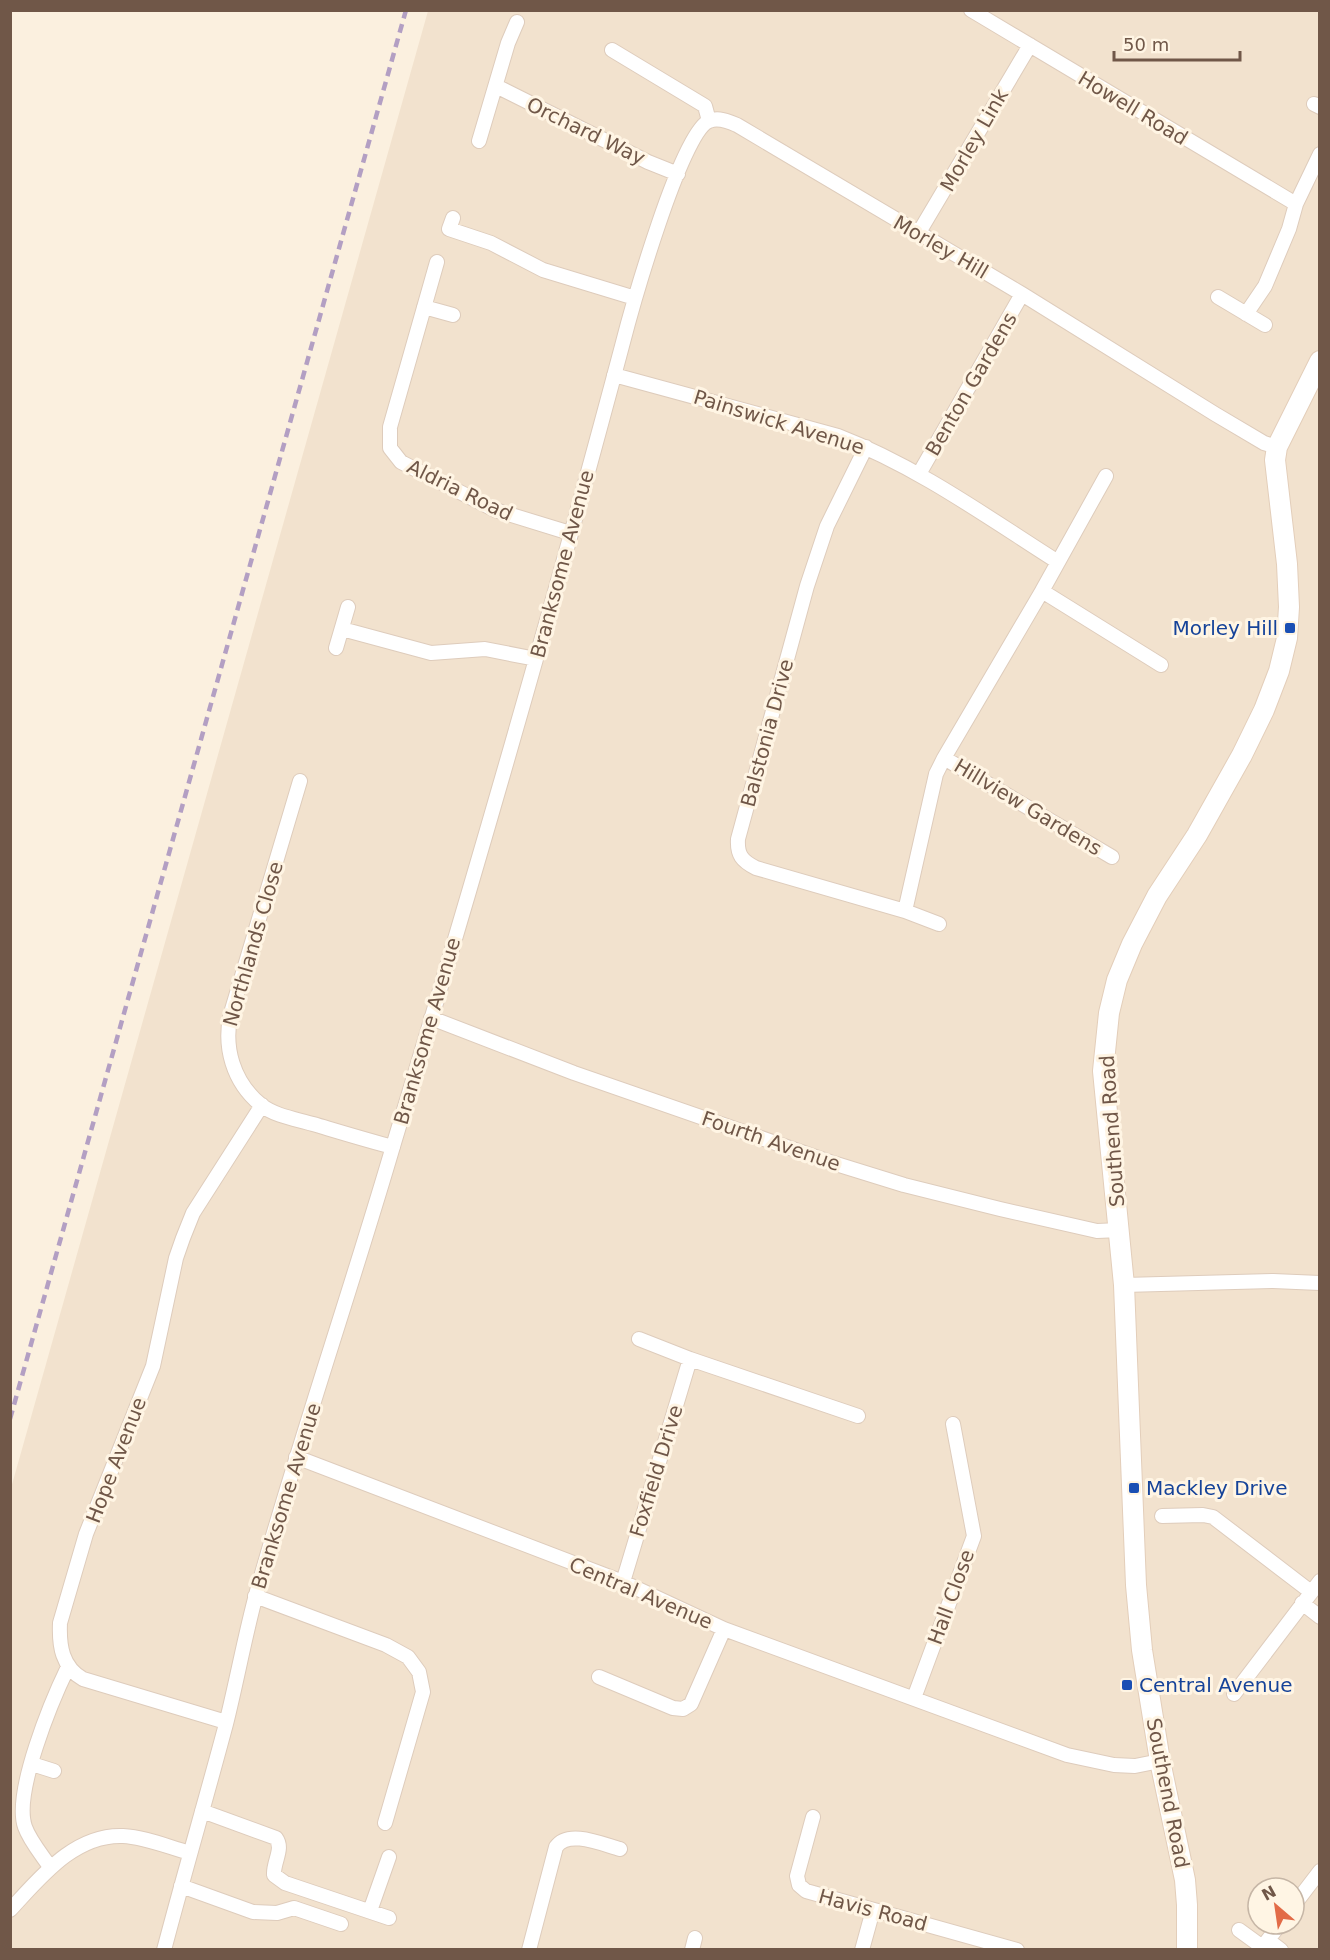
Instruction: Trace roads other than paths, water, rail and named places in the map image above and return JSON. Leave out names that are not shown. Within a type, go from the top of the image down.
[{"type":"street","name":"Howell Road","points":[[970,10],[1296,204]]},
{"type":"street","points":[[479,141],[508,43],[517,22]]},
{"type":"street","name":"Morley Link","points":[[918,234],[1029,45]]},
{"type":"street","points":[[612,50],[705,106],[709,120]]},
{"type":"street","name":"Orchard Way","points":[[496,86],[648,162],[678,174]]},
{"type":"street","name":"Morley Hill","points":[[709,120],[722,119],[737,125],[1023,294],[1215,414],[1264,443],[1277,447]]},
{"type":"street","name":"Branksome Avenue","points":[[164,1950],[226,1722],[255,1596],[393,1148],[536,659],[635,298],[656,229],[693,137],[709,120]]},
{"type":"street","points":[[1246,314],[1265,286],[1289,229],[1296,204],[1320,154]]},
{"type":"street","points":[[453,218],[449,230],[491,243],[543,270],[635,298]]},
{"type":"street","points":[[437,262],[424,307],[453,315]]},
{"type":"street","name":"Benton Gardens","points":[[919,474],[1023,294]]},
{"type":"street","points":[[1218,297],[1265,326]]},
{"type":"street","name":"Aldria Road","points":[[424,307],[390,427],[390,448],[401,462],[495,510],[570,533]]},
{"type":"street","name":"Southend Road","points":[[1187,1950],[1185,1880],[1160,1761],[1142,1650],[1136,1585],[1124,1285],[1103,1071],[1108,1013],[1117,980],[1132,944],[1156,896],[1197,835],[1242,756],[1264,710],[1279,671],[1287,638],[1290,607],[1275,460],[1277,447],[1320,361]]},
{"type":"street","name":"Painswick Avenue","points":[[614,375],[838,436],[866,447],[919,474],[1058,562]]},
{"type":"street","name":"Balstonia Drive","points":[[866,447],[827,526],[811,576],[737,849],[740,858],[756,868],[905,911],[939,924]]},
{"type":"street","points":[[905,911],[936,774],[1106,476]]},
{"type":"street","points":[[1042,591],[1161,665]]},
{"type":"street","points":[[336,648],[348,607]]},
{"type":"street","points":[[342,629],[431,653],[485,649],[536,659]]},
{"type":"street","name":"Hillview Gardens","points":[[944,758],[1112,857]]},
{"type":"street","name":"Northlands Close","points":[[300,781],[231,1013],[227,1033],[230,1054],[242,1083],[262,1105],[287,1117],[393,1148]]},
{"type":"street","name":"Fourth Avenue","points":[[431,1018],[574,1073],[833,1163],[904,1185],[1097,1231],[1120,1230]]},
{"type":"street","name":"Hope Avenue","points":[[68,1668],[61,1644],[60,1623],[86,1534],[153,1366],[176,1258],[193,1213],[262,1105]]},
{"type":"street","points":[[1124,1285],[1273,1281],[1320,1283]]},
{"type":"street","points":[[639,1339],[690,1359],[858,1416]]},
{"type":"street","name":"Foxfield Drive","points":[[622,1582],[690,1359]]},
{"type":"street","name":"Hall Close","points":[[914,1698],[974,1536],[953,1424]]},
{"type":"street","name":"Central Avenue","points":[[296,1457],[622,1582],[724,1629],[1067,1755],[1114,1765],[1135,1766],[1160,1761]]},
{"type":"street","points":[[1162,1515],[1213,1517],[1315,1586],[1234,1694]]},
{"type":"street","points":[[255,1596],[386,1645],[408,1657],[418,1672],[423,1692],[385,1823]]},
{"type":"street","points":[[1302,1603],[1320,1617]]},
{"type":"street","points":[[599,1677],[673,1708],[683,1709],[691,1704],[724,1629]]},
{"type":"street","points":[[50,1867],[26,1829],[22,1815],[23,1802],[38,1744],[68,1668],[83,1679],[226,1722]]},
{"type":"street","points":[[32,1764],[54,1771]]},
{"type":"street","points":[[202,1810],[276,1838],[279,1842],[279,1850],[273,1870],[274,1875],[285,1883],[389,1918]]},
{"type":"street","name":"Havis Road","points":[[813,1817],[797,1876],[799,1885],[806,1891],[1017,1950]]},
{"type":"street","points":[[10,1910],[50,1867],[74,1850],[90,1843],[121,1836],[190,1853]]},
{"type":"street","points":[[529,1950],[559,1842],[571,1837],[620,1849]]},
{"type":"street","points":[[370,1911],[389,1857]]},
{"type":"street","points":[[1306,1889],[1320,1871]]},
{"type":"street","points":[[181,1886],[253,1912],[277,1913],[294,1908],[341,1924]]},
{"type":"street","points":[[862,1950],[873,1910]]},
{"type":"street","points":[[1239,1930],[1261,1946],[1271,1936]]},
{"type":"street","points":[[1268,1940],[1281,1950]]},
{"type":"railway","points":[[10,1419],[406,10]]},
{"type":"place","name":"Morley Hill","points":[[1290,628]]},
{"type":"place","name":"Mackley Drive","points":[[1134,1488]]},
{"type":"place","name":"Central Avenue","points":[[1127,1685]]}]
